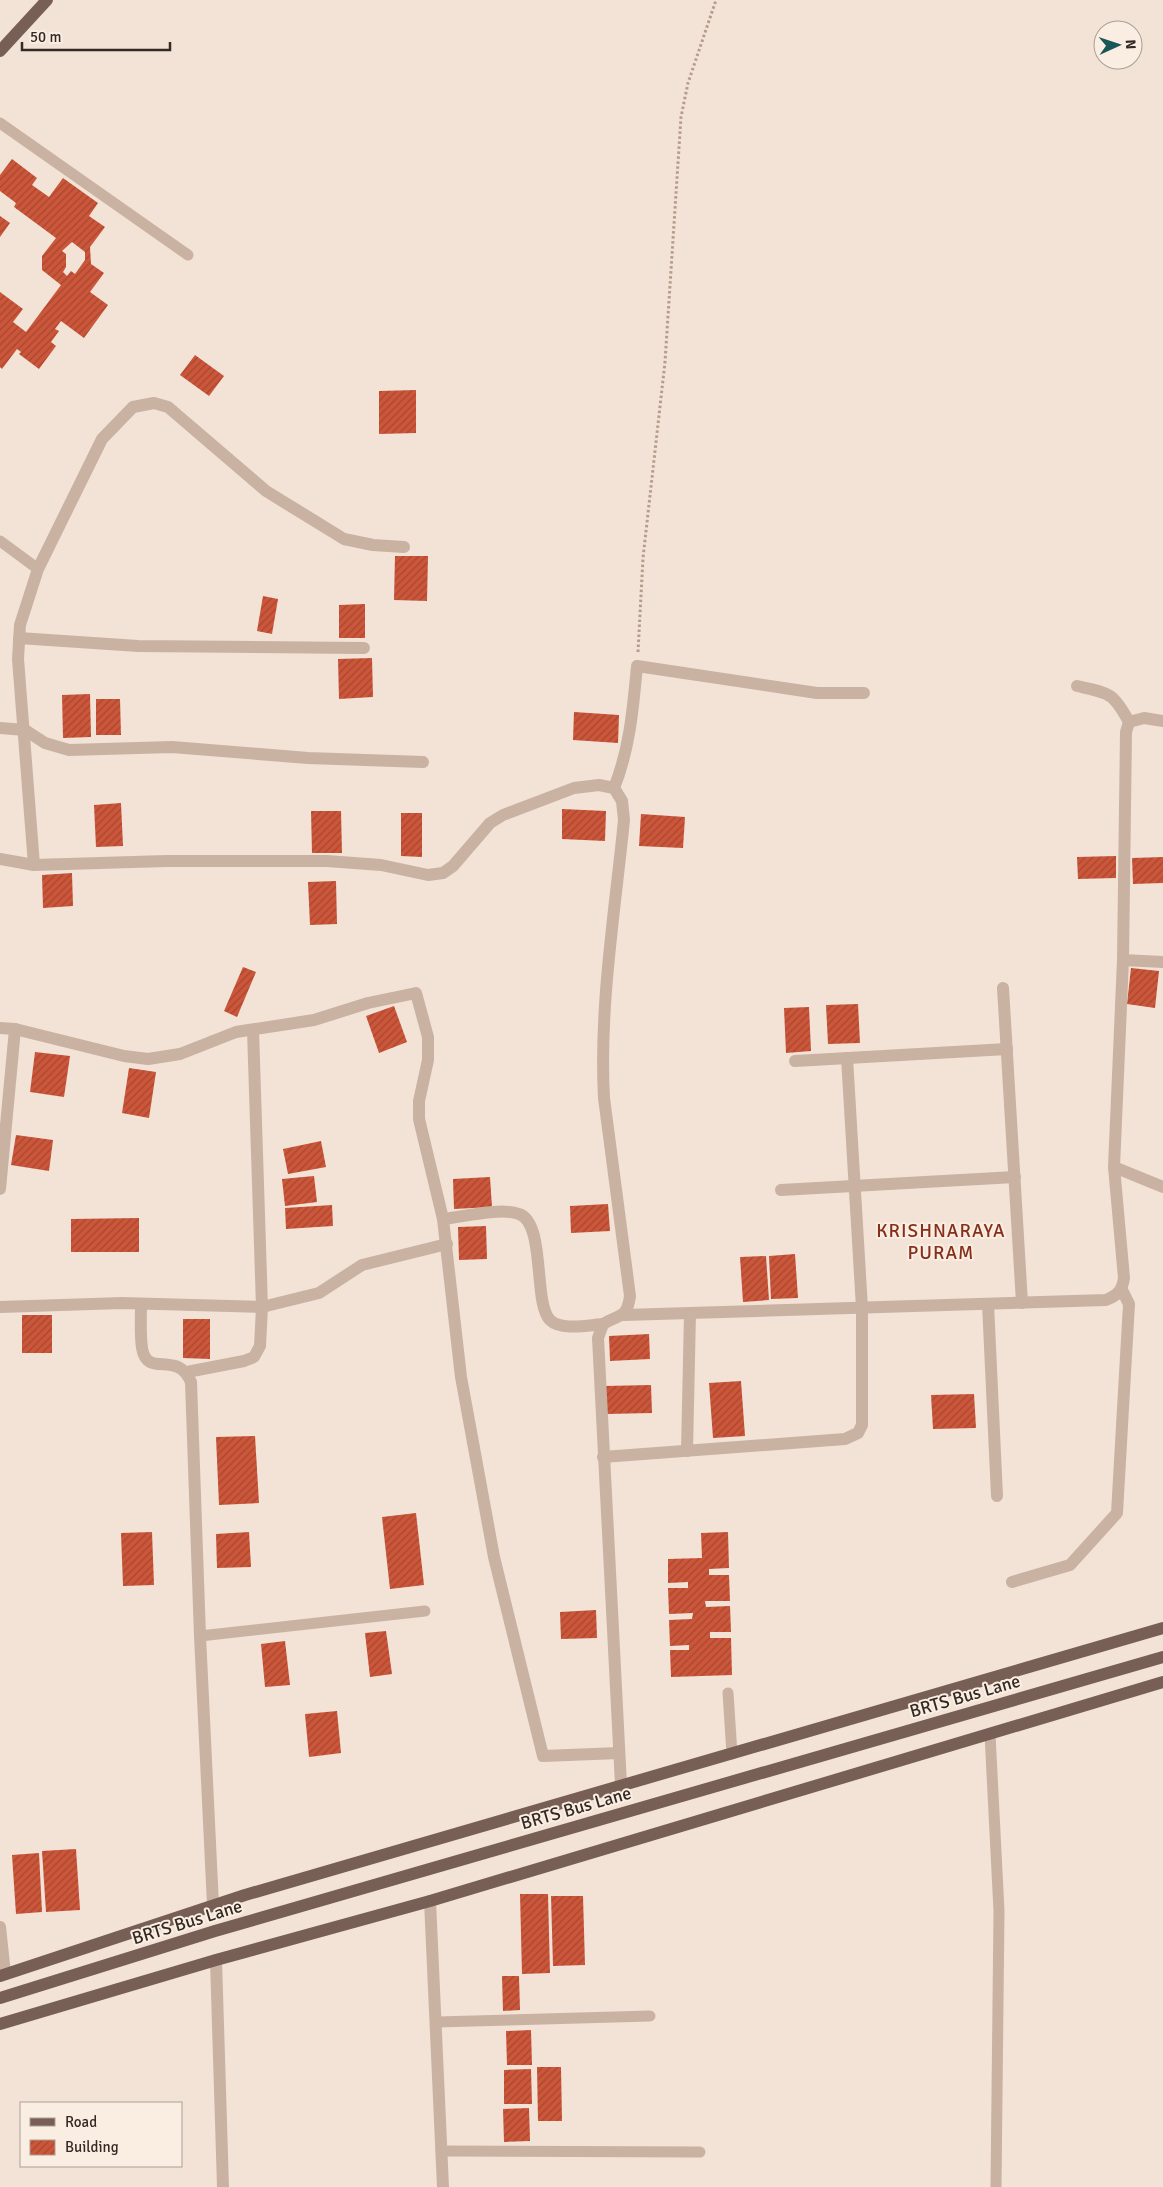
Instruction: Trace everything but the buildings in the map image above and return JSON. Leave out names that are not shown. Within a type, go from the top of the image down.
[{"type":"main road","points":[[0,51],[47,0]]},
{"type":"main road","points":[[3,1975],[213,1905],[1163,1628]]},
{"type":"main road","name":"BRTS Bus Lane","points":[[0,1998],[215,1931],[1163,1657]]},
{"type":"main road","points":[[0,2024],[216,1960],[430,1901],[1163,1682]]},
{"type":"street","points":[[34,865],[18,659],[20,625],[38,569],[102,439],[133,407],[154,403],[168,407],[266,491],[344,539],[404,547]]},
{"type":"street","points":[[19,638],[138,646],[364,648]]},
{"type":"street","points":[[614,788],[623,766],[629,740],[637,666],[817,693],[864,693]]},
{"type":"street","points":[[443,1219],[509,1212],[521,1214],[529,1223],[535,1242],[545,1310],[550,1321],[562,1325],[603,1324],[624,1315],[1106,1300],[1116,1296],[1122,1290],[1124,1278],[1114,1167],[1123,960],[1126,732],[1129,722],[1118,702],[1107,693],[1077,686]]},
{"type":"street","points":[[1129,722],[1144,718],[1163,721]]},
{"type":"street","points":[[0,728],[25,730],[46,743],[69,750],[172,747],[308,758],[423,762]]},
{"type":"street","points":[[0,859],[34,865],[166,861],[327,860],[382,865],[428,875],[442,873],[453,866],[490,823],[503,815],[574,788],[599,785],[614,788],[622,801],[624,820],[604,1022],[602,1074],[630,1296],[629,1307],[624,1315]]},
{"type":"street","points":[[1123,960],[1163,962]]},
{"type":"street","points":[[1003,988],[1022,1302]]},
{"type":"street","points":[[0,1028],[15,1029],[124,1056],[148,1059],[180,1054],[223,1036],[314,1020],[368,1003],[416,993],[428,1037],[428,1060],[419,1101],[419,1119],[443,1219],[462,1377],[494,1557],[543,1756],[619,1753]]},
{"type":"street","points":[[0,1189],[15,1029]]},
{"type":"street","points":[[187,1372],[244,1361],[254,1357],[260,1346],[262,1307],[253,1030]]},
{"type":"street","points":[[795,1061],[1007,1049]]},
{"type":"street","points":[[603,1457],[845,1439],[858,1433],[862,1425],[862,1308],[848,1058]]},
{"type":"street","points":[[1114,1167],[1163,1187]]},
{"type":"street","points":[[781,1190],[1015,1177]]},
{"type":"street","points":[[0,1307],[141,1305],[262,1307],[319,1293],[362,1265],[447,1244]]},
{"type":"street","points":[[1012,1582],[1070,1566],[1117,1513],[1129,1304],[1122,1290]]},
{"type":"street","points":[[988,1304],[997,1496]]},
{"type":"street","points":[[141,1305],[142,1349],[146,1359],[152,1364],[175,1365],[187,1372],[191,1382],[200,1636],[213,1905]]},
{"type":"street","points":[[687,1451],[690,1313]]},
{"type":"street","points":[[603,1324],[598,1338],[621,1785]]},
{"type":"street","points":[[430,1901],[444,2187]]},
{"type":"street","points":[[0,1927],[3,1975]]},
{"type":"street","points":[[216,1960],[223,2187]]},
{"type":"lane","points":[[0,123],[188,255]]},
{"type":"lane","points":[[0,541],[38,569]]},
{"type":"lane","points":[[200,1636],[425,1611]]},
{"type":"lane","points":[[728,1692],[732,1754]]},
{"type":"lane","points":[[990,1734],[999,1911],[996,2187]]},
{"type":"lane","points":[[436,2022],[650,2016]]},
{"type":"lane","points":[[441,2151],[700,2152]]},
{"type":"path","points":[[637,666],[643,558],[665,362],[681,117],[688,83],[716,0]]},
{"type":"district","name":"KRISHNARAYA PURAM","points":[[941,1241]]}]
